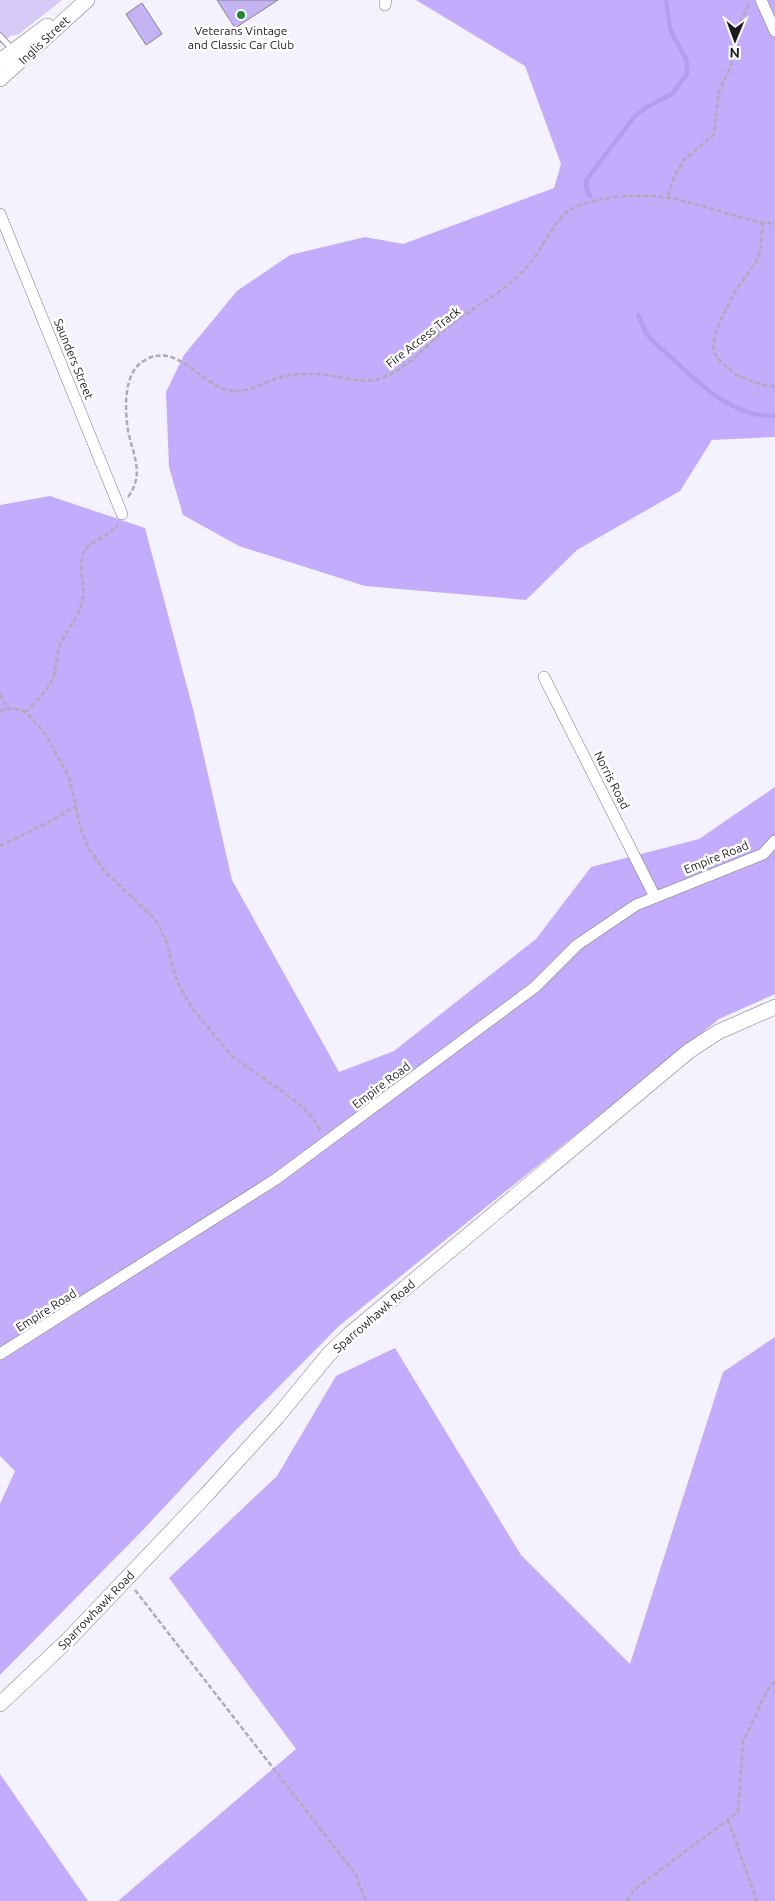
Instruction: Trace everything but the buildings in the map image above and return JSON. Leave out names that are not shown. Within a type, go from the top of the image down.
[{"type":"street","name":"Inglis Street","points":[[0,61],[82,0]]},
{"type":"street","name":"Inglis Street","points":[[0,79],[87,0]]},
{"type":"street","points":[[761,0],[775,31]]},
{"type":"street","name":"Saunders Street","points":[[0,214],[120,509]]},
{"type":"street","name":"Norris Road","points":[[544,677],[656,896]]},
{"type":"street","name":"Empire Road","points":[[0,1354],[268,1185],[535,987],[577,945],[636,904],[763,854],[775,841]]},
{"type":"street","name":"Sparrowhawk Road","points":[[0,1704],[69,1639],[249,1449],[319,1366],[350,1334],[688,1051],[718,1032],[775,1007]]},
{"type":"lane","points":[[0,36],[14,51]]},
{"type":"path","points":[[668,197],[681,163],[714,134],[719,92],[732,63],[740,20],[751,0]]},
{"type":"path","name":"Fire Access Track","points":[[120,509],[132,491],[138,477],[137,460],[128,430],[127,397],[132,375],[140,363],[147,358],[163,356],[178,359],[219,387],[236,391],[254,388],[282,377],[312,373],[332,374],[361,380],[379,379],[400,369],[447,328],[510,285],[531,263],[559,220],[569,211],[586,204],[618,197],[668,197],[775,224]]},
{"type":"path","points":[[763,222],[760,253],[756,262],[734,293],[716,330],[713,348],[717,358],[735,374],[751,382],[775,387]]},
{"type":"path","points":[[26,712],[49,686],[55,674],[62,640],[78,617],[83,596],[81,561],[85,550],[113,531],[120,509]]},
{"type":"path","points":[[0,694],[8,709]]},
{"type":"path","points":[[0,711],[8,709],[26,712],[46,735],[62,761],[85,840],[95,860],[126,893],[148,911],[161,928],[177,981],[191,1007],[231,1055],[307,1111],[327,1142]]},
{"type":"path","points":[[0,846],[53,820],[76,806]]},
{"type":"path","points":[[126,1578],[356,1875],[366,1901]]},
{"type":"path","points":[[627,1901],[634,1890],[738,1812],[743,1742],[768,1689],[775,1682]]},
{"type":"path","points":[[728,1820],[757,1901]]},
{"type":"shaded area","points":[[0,0],[62,0],[19,34],[10,36],[0,44]]},
{"type":"shaded area","points":[[416,0],[775,0],[775,437],[712,440],[680,491],[577,550],[526,600],[365,586],[239,546],[183,515],[169,467],[166,392],[184,355],[237,291],[290,255],[365,237],[403,244],[554,188],[561,164],[525,66]]},
{"type":"shaded area","points":[[50,496],[145,528],[194,713],[232,880],[339,1072],[394,1051],[536,939],[591,867],[699,839],[775,787],[775,994],[719,1019],[339,1326],[234,1432],[143,1530],[0,1675],[0,1504],[15,1471],[0,1456],[0,505]]},
{"type":"shaded area","points":[[775,1337],[775,1901],[118,1901],[296,1749],[169,1578],[277,1476],[336,1376],[395,1348],[521,1555],[630,1664],[723,1372]]},
{"type":"shaded area","points":[[0,1774],[88,1901],[0,1901]]},
{"type":"waterway","points":[[590,196],[586,187],[587,179],[634,117],[645,108],[672,94],[687,74],[687,61],[670,29],[666,0]]},
{"type":"waterway","points":[[638,315],[646,333],[655,343],[709,391],[740,409],[757,414],[775,416]]},
{"type":"place","name":"Veterans Vintage and Classic Car Club","points":[[241,15]]}]
